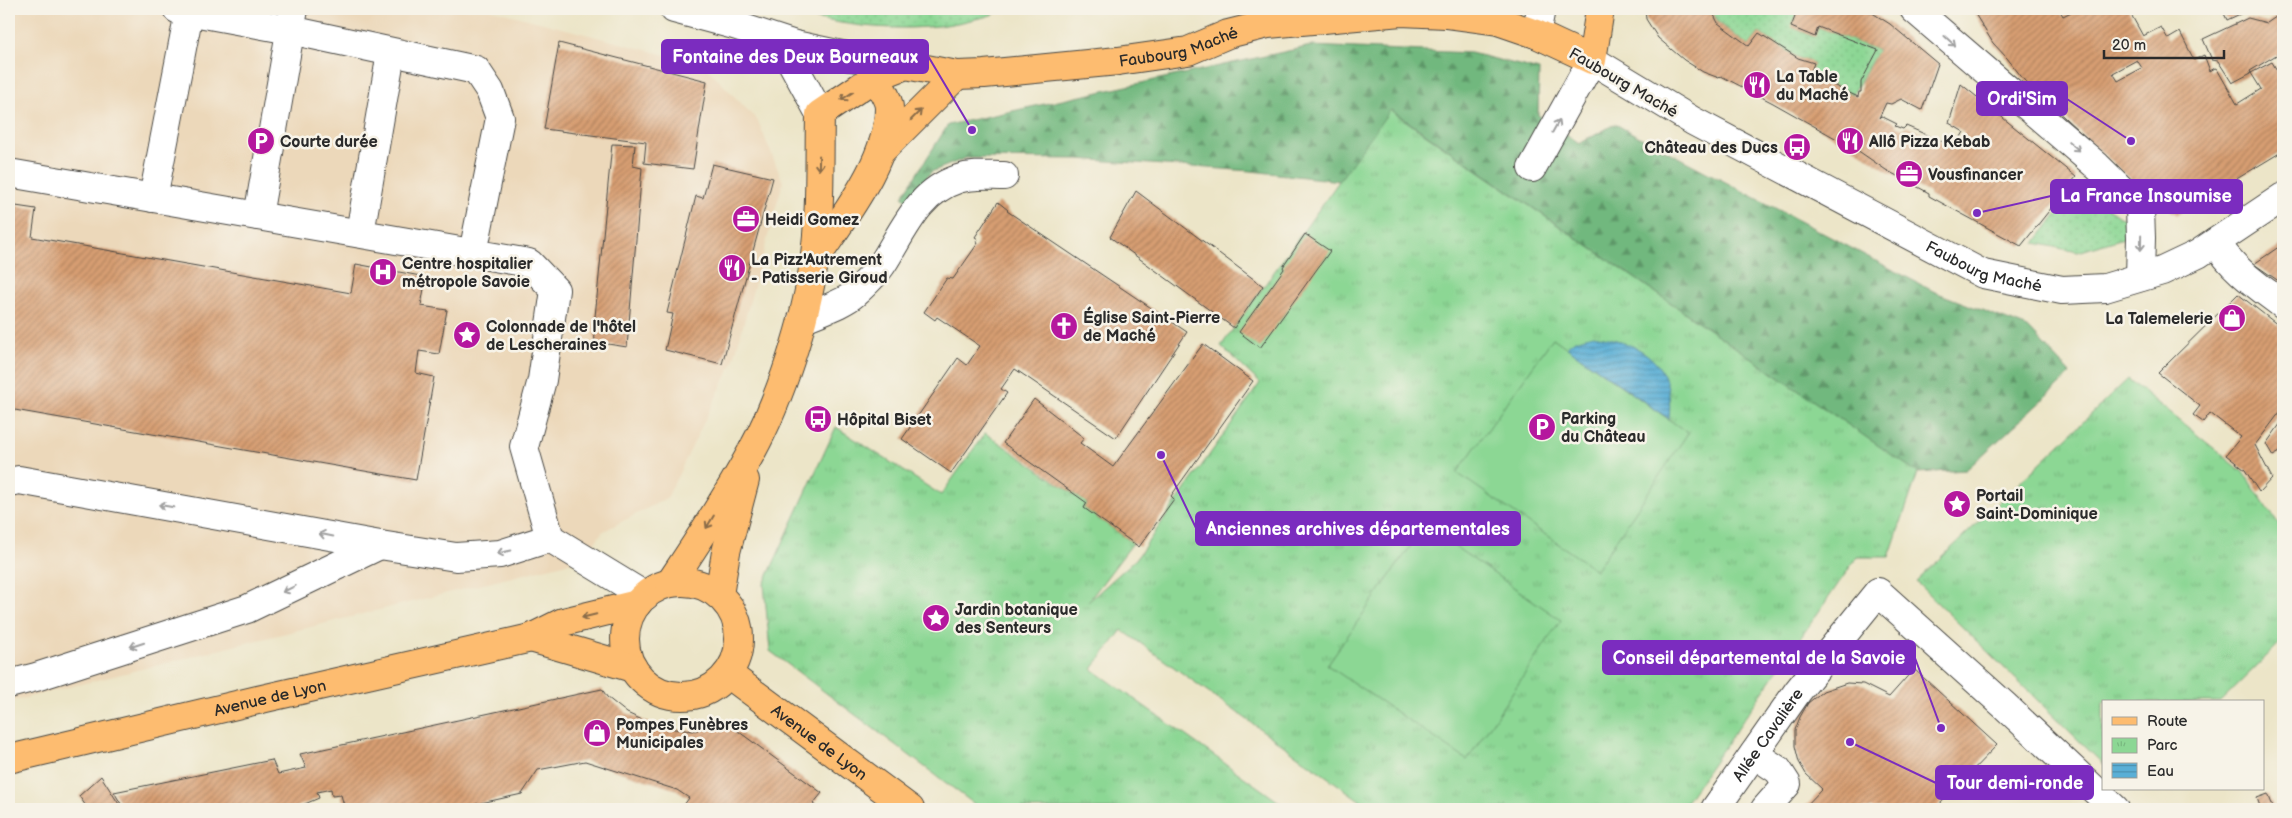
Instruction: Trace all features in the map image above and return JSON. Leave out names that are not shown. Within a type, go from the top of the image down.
[{"type":"main road","points":[[1592,60],[1600,9]]},
{"type":"main road","name":"Faubourg Maché","points":[[875,77],[906,66],[957,75],[1118,62],[1188,51],[1228,34],[1268,24],[1403,10],[1498,21],[1539,22],[1592,60]]},
{"type":"main road","points":[[882,150],[957,75]]},
{"type":"main road","points":[[670,583],[687,582],[704,586],[719,595],[734,614],[739,629],[739,645],[736,660],[728,674],[714,686],[698,694],[679,696],[661,692],[645,682],[633,668],[627,652],[625,635],[629,619],[641,600],[670,583],[699,540],[753,450],[780,389],[802,319],[814,262],[818,222],[820,114],[875,77],[890,106],[882,150],[869,177],[814,262]]},
{"type":"main road","points":[[719,595],[726,552],[753,450]]},
{"type":"main road","name":"Avenue de Lyon","points":[[9,759],[531,638],[563,622],[641,600]]},
{"type":"main road","name":"Avenue de Lyon","points":[[531,638],[633,668]]},
{"type":"main road","name":"Avenue de Lyon","points":[[728,674],[910,809]]},
{"type":"street","name":"Faubourg Maché","points":[[674,9],[734,24],[775,40],[851,57],[906,66]]},
{"type":"street","points":[[1914,9],[2097,166],[2140,208],[2140,278]]},
{"type":"street","points":[[153,198],[183,10],[292,19],[391,53],[476,70],[490,91],[500,118],[473,253]]},
{"type":"street","points":[[258,216],[292,19]]},
{"type":"street","points":[[775,40],[791,61],[820,114]]},
{"type":"street","points":[[360,233],[391,53]]},
{"type":"street","name":"Faubourg Maché","points":[[851,57],[875,77]]},
{"type":"street","name":"Faubourg Maché","points":[[1592,60],[1693,121],[1983,274],[2062,290],[2105,288],[2162,271],[2198,254],[2283,197]]},
{"type":"street","points":[[1532,168],[1592,60]]},
{"type":"street","points":[[9,173],[529,263],[555,290],[542,380],[524,447],[550,538],[641,600]]},
{"type":"street","points":[[802,319],[852,296],[882,264],[908,219],[937,188],[958,179],[973,176],[1004,176]]},
{"type":"street","points":[[2216,242],[2225,258],[2246,278],[2283,305]]},
{"type":"street","points":[[9,482],[20,480],[456,557],[500,554],[550,538]]},
{"type":"street","points":[[9,684],[247,609],[380,545]]},
{"type":"street","name":"Allée Cavalière","points":[[1715,809],[1798,691],[1878,592],[2005,706],[2115,809]]},
{"type":"street","points":[[1754,754],[1778,770],[1787,784],[1765,809]]},
{"type":"shaded area","name":"Centre hospitalier métropole Savoie","points":[[9,9],[489,9],[704,65],[758,121],[783,182],[733,362],[667,498],[602,532],[584,559],[9,702]]},
{"type":"green space","points":[[779,9],[1003,9],[986,17],[951,24],[901,28],[851,25]]},
{"type":"green space","points":[[1718,9],[1798,9],[1792,27],[1814,37],[1818,27],[1878,50],[1853,94],[1810,74],[1814,63],[1798,58],[1759,33],[1749,46],[1718,22],[1712,11]]},
{"type":"green space","points":[[1311,46],[1471,53],[1539,70],[1538,115],[1579,144],[1615,124],[1935,292],[2028,328],[2071,374],[1966,470],[1918,473],[1391,110],[1340,181],[1251,171],[1078,159],[966,158],[931,172],[909,202],[902,197],[948,125]]},
{"type":"green space","name":"Parking du Château","points":[[1390,110],[1918,473],[1889,557],[1857,557],[1681,809],[1372,809],[1122,630],[1092,669],[1289,809],[981,809],[770,651],[764,584],[836,427],[941,495],[985,433],[1087,503],[1084,508],[1133,543],[1088,602],[1136,559],[1260,383],[1221,346]]},
{"type":"green space","points":[[2077,187],[2143,232],[2078,252],[2035,243]]},
{"type":"green space","points":[[1553,338],[1688,433],[1596,570],[1457,473]]},
{"type":"green space","points":[[2128,379],[2242,471],[2283,530],[2283,640],[2222,700],[2102,700],[2102,763],[1916,582]]},
{"type":"green space","points":[[1425,526],[1561,620],[1467,760],[1327,665]]},
{"type":"water","points":[[1593,335],[1627,344],[1652,359],[1661,370],[1667,384],[1670,400],[1669,419],[1566,347],[1575,340]]},
{"type":"building","points":[[1645,9],[1718,9],[1712,11],[1718,23],[1749,46],[1759,33],[1798,58],[1814,63],[1810,74],[1858,97],[1859,92],[1861,92],[1861,82],[1878,50],[1818,27],[1815,37],[1791,27],[1798,9],[1866,9],[1890,24],[1938,64],[1922,110],[1901,99],[1891,104],[1886,103],[1879,118],[1881,116],[1897,124],[1895,126],[1903,129],[1906,126],[1955,147],[1964,132],[1949,123],[1961,84],[2076,177],[2021,246],[1929,196],[1929,193],[1886,170],[1860,152],[1773,103],[1721,76],[1719,78],[1703,72],[1684,60],[1658,38],[1646,19]]},
{"type":"building","points":[[1972,9],[2059,9],[2063,16],[2077,9],[2128,9],[2143,36],[2161,27],[2168,39],[2180,32],[2194,60],[2204,55],[2210,71],[2215,68],[2217,69],[2237,104],[2261,89],[2251,73],[2272,62],[2281,77],[2283,76],[2283,151],[2177,215],[2149,196],[2024,80],[1993,43]],"holes":[[[2137,60],[2142,68],[2118,81],[2113,73]]]},
{"type":"building","points":[[2222,9],[2251,9],[2227,20]]},
{"type":"building","points":[[2283,12],[2283,51],[2250,71],[2251,73],[2232,83],[2218,61],[2212,60],[2203,39],[2248,18],[2267,23]]},
{"type":"building","points":[[559,43],[707,81],[693,169],[644,163],[646,142],[544,129]]},
{"type":"building","points":[[612,144],[635,145],[633,166],[642,168],[627,347],[595,342],[594,327]]},
{"type":"building","points":[[712,164],[773,178],[722,364],[665,350],[673,314],[667,313],[696,196],[703,198]]},
{"type":"building","points":[[1136,191],[1263,286],[1234,328],[1110,237]]},
{"type":"building","name":"Église Saint-Pierre de Maché","points":[[998,202],[1007,211],[1187,332],[1116,438],[1015,369],[1001,389],[1007,393],[951,473],[902,439],[958,358],[967,365],[980,346],[937,317],[935,320],[924,312],[947,278],[953,279],[978,243],[976,242],[978,239],[975,237]]},
{"type":"building","points":[[9,205],[36,209],[32,237],[351,293],[356,264],[426,277],[421,306],[447,310],[439,354],[419,351],[416,373],[434,377],[416,480],[9,409]]},
{"type":"building","points":[[1305,234],[1330,251],[1260,348],[1239,332],[1284,269],[1283,267]]},
{"type":"building","points":[[2283,244],[2283,284],[2254,264]]},
{"type":"building","points":[[2238,294],[2283,329],[2283,408],[2255,445],[2272,478],[2259,492],[2245,470],[2226,455],[2241,437],[2210,413],[2203,422],[2193,415],[2200,406],[2158,373]]},
{"type":"building","points":[[1203,344],[1253,381],[1171,496],[1174,499],[1139,547],[1084,508],[1087,503],[1003,443],[1034,399],[1084,438],[1080,443],[1113,467]]},
{"type":"building","points":[[2283,420],[2283,457],[2280,452],[2273,456],[2266,444]]},
{"type":"building","points":[[1914,669],[1997,745],[1935,809],[1803,809],[1822,789],[1806,774],[1799,762],[1795,746],[1795,730],[1808,703],[1823,691],[1847,683],[1863,684],[1889,697]]},
{"type":"building","points":[[602,689],[607,697],[627,713],[666,728],[693,731],[714,725],[719,727],[727,723],[822,793],[813,804],[819,809],[681,809],[689,798],[677,790],[585,761],[538,770],[522,794],[454,809],[345,809],[341,795],[332,796],[331,789],[317,792],[319,798],[293,809],[124,809],[114,792],[272,760],[278,774],[306,768],[300,754]]},
{"type":"building","points":[[101,776],[122,809],[88,809],[79,796]]},
{"type":"building","points":[[2268,794],[2274,809],[2261,809],[2257,798]]},
{"type":"place","name":"La Table du Maché","points":[[1757,85]]},
{"type":"place","name":"Fontaine des Deux Bourneaux","points":[[972,130]]},
{"type":"place","name":"Courte durée","points":[[261,141]]},
{"type":"place","name":"Allô Pizza Kebab","points":[[1850,141]]},
{"type":"place","name":"Ordi'Sim","points":[[2131,141]]},
{"type":"place","name":"Château des Ducs","points":[[1797,147]]},
{"type":"place","name":"Vousfinancer","points":[[1909,174]]},
{"type":"place","name":"La France Insoumise","points":[[1977,213]]},
{"type":"place","name":"Heidi Gomez","points":[[746,219]]},
{"type":"place","name":"La Pizz'Autrement - Patisserie Giroud","points":[[732,268]]},
{"type":"place","name":"Centre hospitalier métropole Savoie","points":[[383,272]]},
{"type":"place","name":"La Talemelerie","points":[[2232,318]]},
{"type":"place","name":"Église Saint-Pierre de Maché","points":[[1064,326]]},
{"type":"place","name":"Colonnade de l'hôtel de Lescheraines","points":[[467,335]]},
{"type":"place","name":"Hôpital Biset","points":[[818,419]]},
{"type":"place","name":"Parking du Château","points":[[1542,427]]},
{"type":"place","name":"Anciennes archives départementales","points":[[1161,455]]},
{"type":"place","name":"Portail Saint-Dominique","points":[[1957,504]]},
{"type":"place","name":"Jardin botanique des Senteurs","points":[[936,618]]},
{"type":"place","name":"Conseil départemental de la Savoie","points":[[1941,728]]},
{"type":"place","name":"Pompes Funèbres Municipales","points":[[597,733]]},
{"type":"place","name":"Tour demi-ronde","points":[[1850,742]]}]
